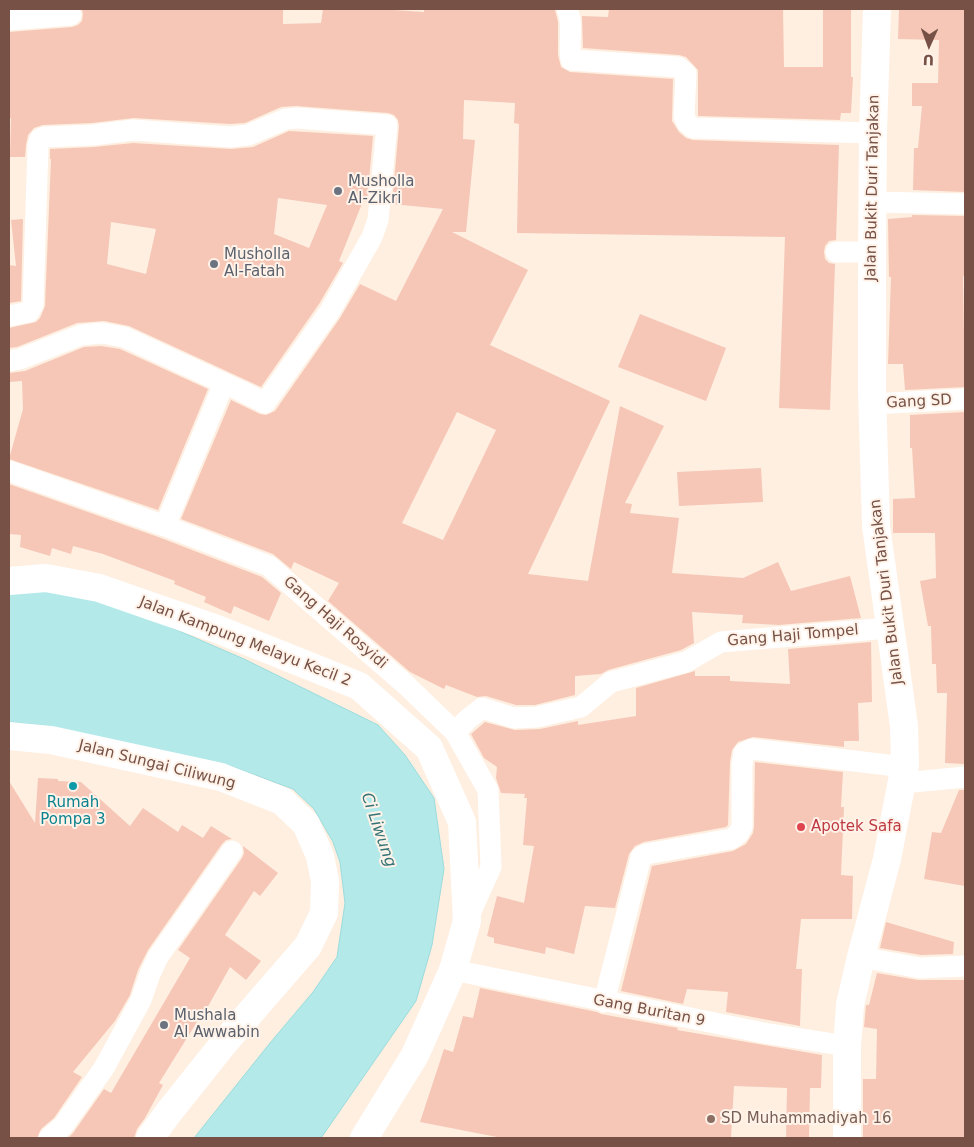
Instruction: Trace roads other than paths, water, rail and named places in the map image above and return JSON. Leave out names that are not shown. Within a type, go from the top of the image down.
[{"type":"street","points":[[567,9],[570,15],[569,48],[571,60],[678,67],[683,70],[686,74],[684,116],[687,123],[693,128],[873,133]]},
{"type":"street","name":"Jalan Bukit Duri Tanjakan","points":[[847,1138],[846,1046],[850,1005],[887,858],[904,775],[904,726],[876,526],[872,252],[877,9]]},
{"type":"street","points":[[9,20],[71,15]]},
{"type":"street","points":[[9,361],[20,359],[81,336],[102,333],[124,337],[265,403],[330,311],[372,237],[378,220],[387,125],[297,118],[286,119],[248,136],[230,137],[133,130],[92,135],[44,136],[40,139],[38,145],[33,303],[19,314]]},
{"type":"street","points":[[873,202],[965,204]]},
{"type":"street","points":[[836,252],[872,252]]},
{"type":"street","points":[[165,526],[224,383]]},
{"type":"street","name":"Gang SD","points":[[873,404],[965,399]]},
{"type":"street","name":"Gang Haji Rosyidi","points":[[9,471],[165,526],[269,566],[405,684],[455,732],[488,790],[491,867],[467,921]]},
{"type":"street","name":"Jalan Kampung Melayu Kecil 2","points":[[9,581],[46,578],[99,588],[217,629],[359,686],[429,748],[462,822],[467,921],[453,970],[415,1055],[364,1138]]},
{"type":"street","name":"Gang Haji Tompel","points":[[455,732],[482,708],[514,718],[537,717],[581,707],[611,682],[686,662],[722,642],[889,628]]},
{"type":"street","name":"Jalan Sungai Ciliwung","points":[[9,736],[51,740],[221,777],[282,801],[306,824],[320,856],[325,881],[324,913],[308,946],[224,1043],[150,1138]]},
{"type":"street","points":[[604,1002],[641,857],[646,854],[731,839],[738,834],[742,827],[742,764],[744,753],[752,749],[904,775],[965,777]]},
{"type":"street","points":[[49,1138],[63,1126],[104,1068],[141,1000],[158,957],[232,851]]},
{"type":"street","points":[[861,957],[920,968],[965,966]]},
{"type":"street","name":"Gang Buritan 9","points":[[453,970],[764,1033],[846,1046]]},
{"type":"water","name":"Ci Liwung","points":[[9,587],[96,595],[244,659],[378,725],[405,755],[434,798],[444,869],[432,945],[416,1001],[321,1138],[194,1138],[313,992],[337,957],[345,903],[340,862],[333,842],[314,809],[293,789],[231,766],[49,726],[9,722]]},
{"type":"place","name":"Musholla Al-Zikri","points":[[338,191]]},
{"type":"place","name":"Musholla Al-Fatah","points":[[214,264]]},
{"type":"place","name":"Rumah Pompa 3","points":[[73,786]]},
{"type":"place","name":"Apotek Safa","points":[[801,827]]},
{"type":"place","name":"Mushala Al Awwabin","points":[[164,1025]]},
{"type":"place","name":"SD Muhammadiyah 16","points":[[711,1119]]}]
